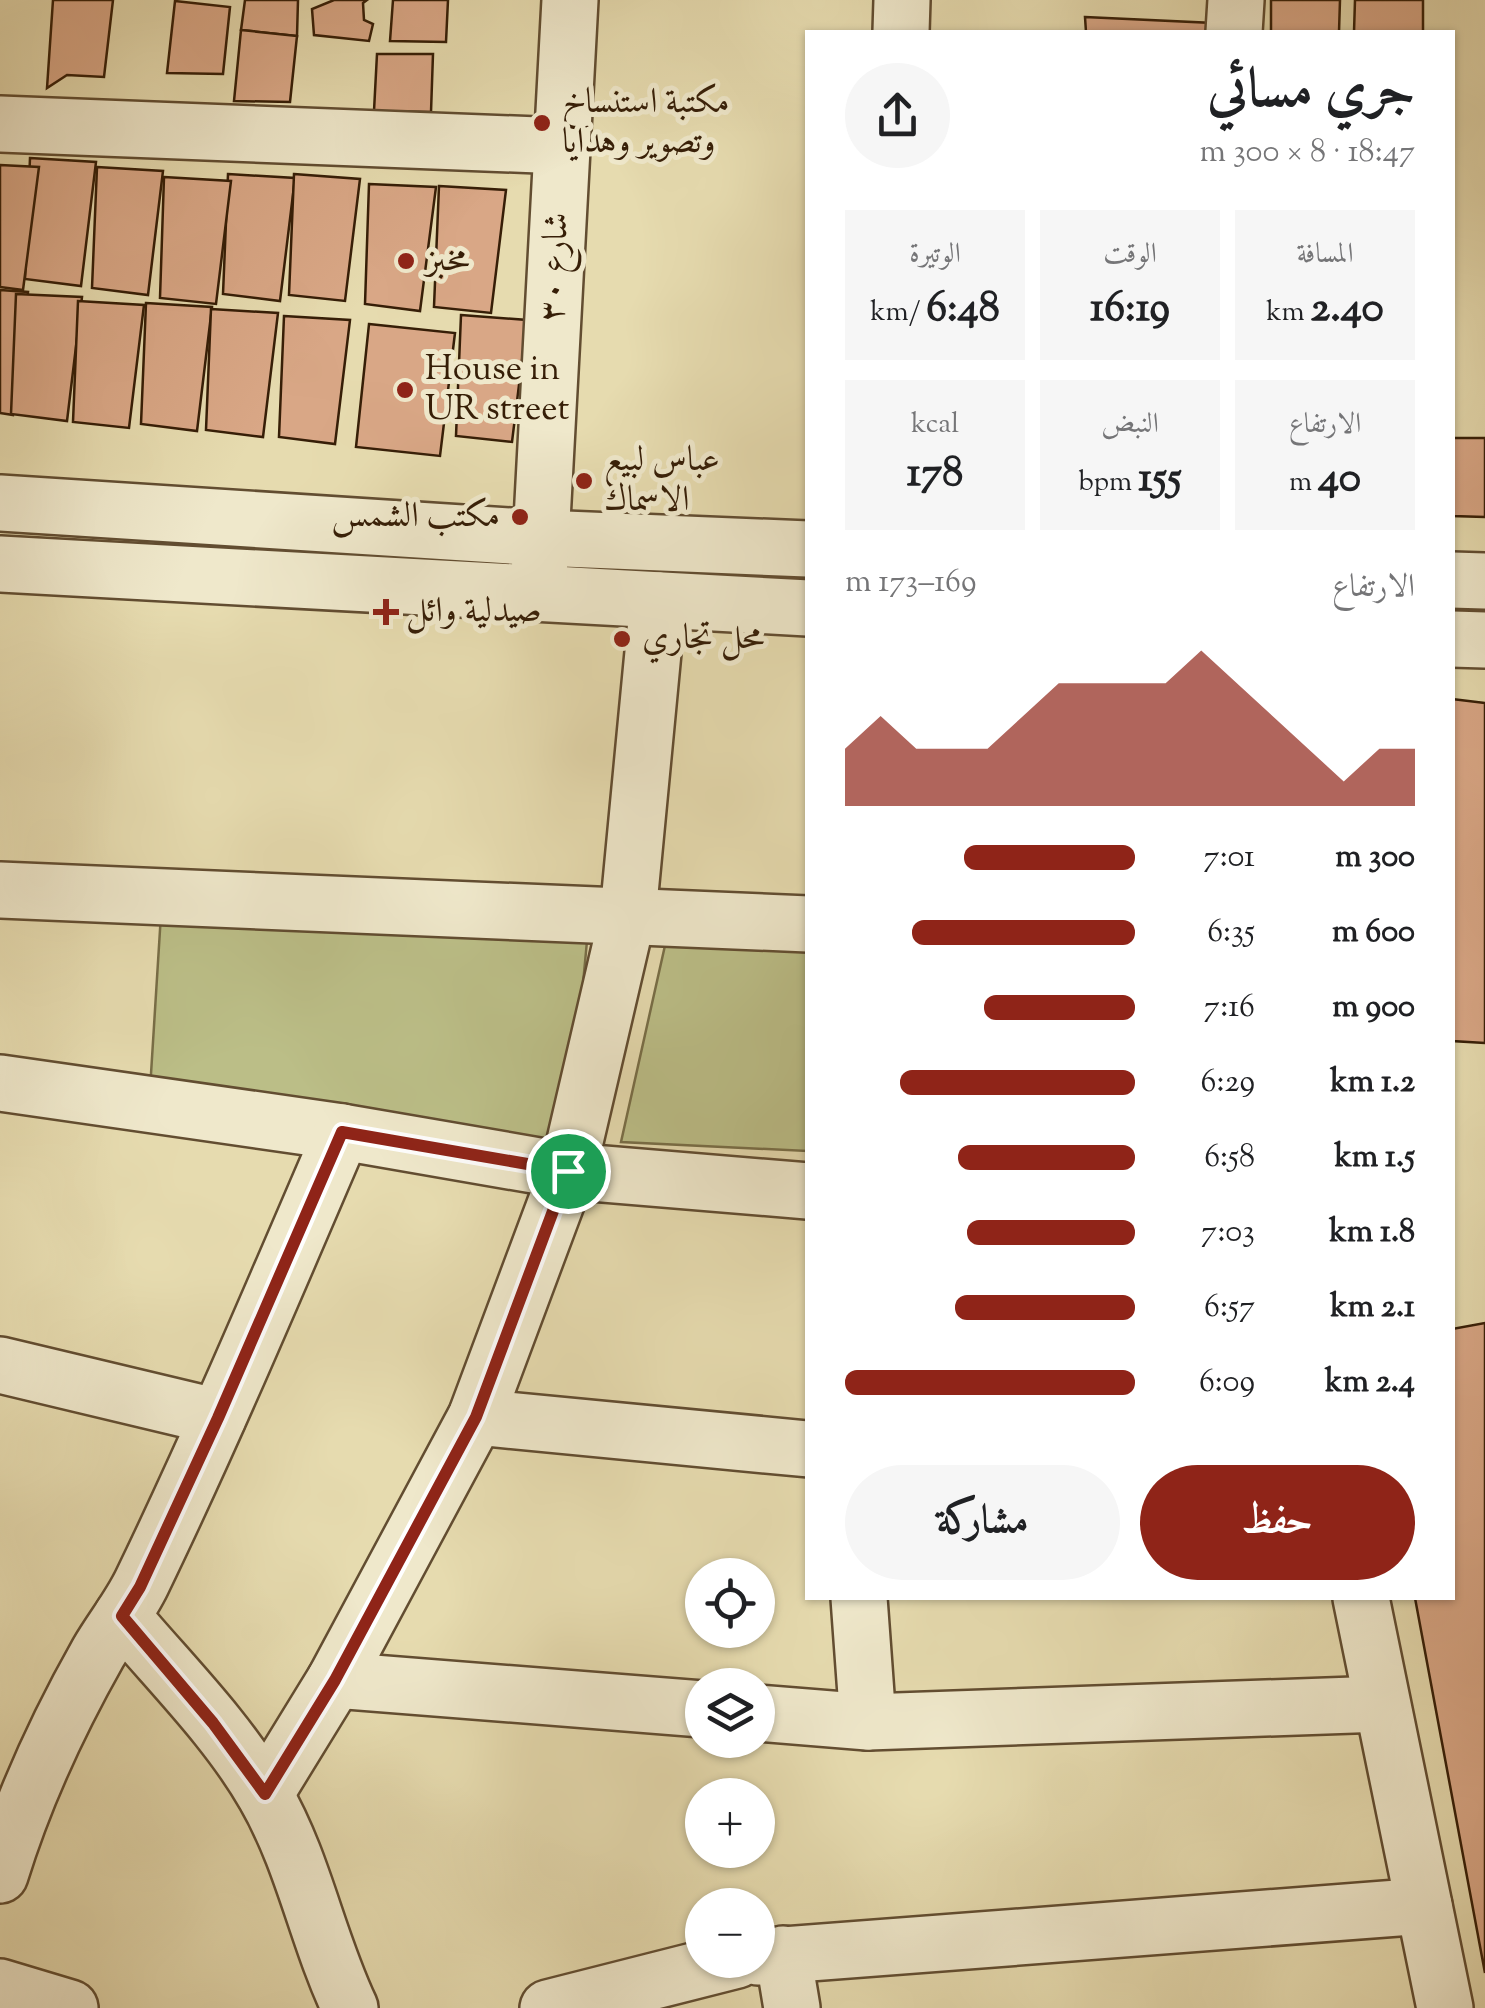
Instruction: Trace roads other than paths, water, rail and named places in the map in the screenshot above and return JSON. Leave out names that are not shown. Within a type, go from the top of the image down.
[{"type":"street","name":"شارع ٣٠","points":[[538,594],[570,0]]},
{"type":"street","points":[[901,30],[902,0]]},
{"type":"street","points":[[1234,30],[1236,0]]},
{"type":"street","points":[[0,124],[563,146]]},
{"type":"street","points":[[0,503],[541,538],[805,548]]},
{"type":"street","points":[[0,564],[805,608]]},
{"type":"street","points":[[1455,580],[1485,581]]},
{"type":"street","points":[[265,1794],[335,1680],[476,1417],[568,1171],[628,914],[658,600]]},
{"type":"street","points":[[1455,639],[1485,640]]},
{"type":"street","points":[[0,890],[805,924]]},
{"type":"street","points":[[0,1083],[342,1132],[568,1171],[805,1191]]},
{"type":"street","points":[[0,1875],[12,1836],[62,1726],[140,1587],[218,1418],[342,1132]]},
{"type":"street","points":[[0,1365],[218,1418]]},
{"type":"street","points":[[476,1417],[805,1450]]},
{"type":"street","points":[[859,1600],[868,1722]]},
{"type":"street","points":[[1361,1600],[1445,2008]]},
{"type":"street","points":[[122,1616],[213,1723],[265,1794],[300,1870],[326,1957],[350,2008]]},
{"type":"street","points":[[335,1680],[685,1708]]},
{"type":"street","points":[[775,1714],[868,1722],[1382,1704]]},
{"type":"street","points":[[775,1956],[1424,1906]]},
{"type":"street","points":[[548,2008],[685,1975]]},
{"type":"street","points":[[773,1978],[792,2008]]},
{"type":"street","points":[[0,1987],[70,2008]]},
{"type":"place","name":"مكتبة استنساخ وتصوير وهدايا","points":[[542,123]]},
{"type":"place","name":"مخبز","points":[[406,261]]},
{"type":"place","name":"House in UR street","points":[[405,390]]},
{"type":"place","name":"عباس لبيع الاسماك","points":[[584,481]]},
{"type":"place","name":"مكتب الشمس","points":[[520,517]]},
{"type":"place","name":"صيدلية وائل","points":[[386,612]]},
{"type":"place","name":"محل تجاري","points":[[622,639]]}]
